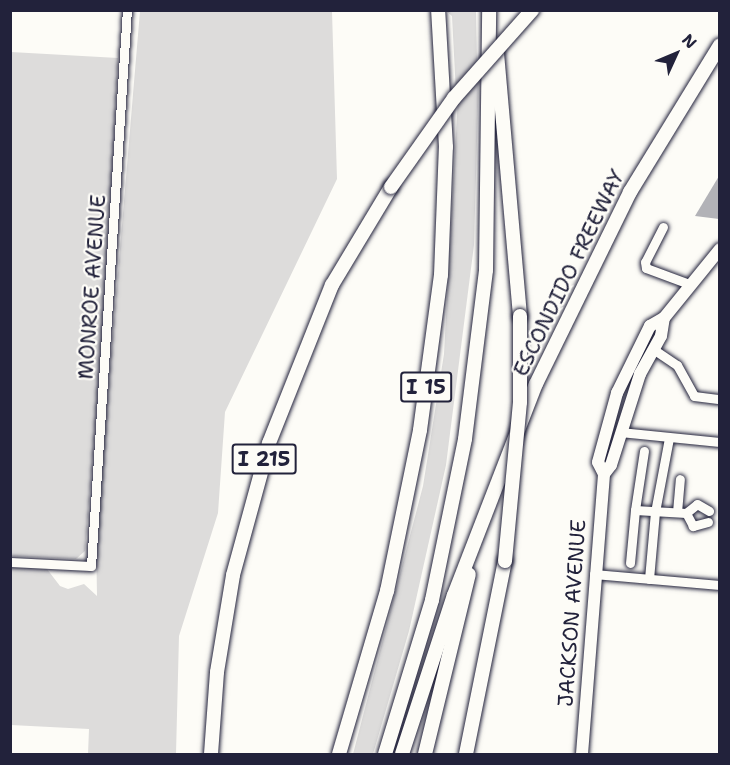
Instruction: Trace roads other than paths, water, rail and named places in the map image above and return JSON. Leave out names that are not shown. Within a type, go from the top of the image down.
[{"type":"highway","name":"I 15","points":[[339,754],[387,591],[422,419],[441,275],[446,147],[438,10]]},
{"type":"highway","name":"I 15","points":[[385,754],[432,600],[465,439],[486,270],[490,10]]},
{"type":"highway","points":[[466,754],[505,561],[520,402],[520,316],[490,10]]},
{"type":"highway","name":"I 215","points":[[211,754],[217,672],[233,575],[269,443],[332,285],[391,187],[454,98],[532,10]]},
{"type":"highway","name":"ESCONDIDO FREEWAY","points":[[478,531],[536,384],[576,300],[630,192],[720,45]]},
{"type":"highway","points":[[402,754],[478,531]]},
{"type":"highway","points":[[425,754],[478,531]]},
{"type":"main road","name":"JACKSON AVENUE","points":[[582,754],[594,574],[604,474],[611,465],[620,432],[664,318],[689,284],[720,249]]},
{"type":"main road","name":"JACKSON AVENUE","points":[[604,474],[598,462],[606,427],[650,326],[664,318]]},
{"type":"main road","points":[[620,432],[616,418],[640,359],[640,345]]},
{"type":"street","name":"MONROE AVENUE","points":[[10,562],[91,566],[127,10]]},
{"type":"street","points":[[663,227],[645,262],[646,268],[689,284]]},
{"type":"street","points":[[653,349],[677,365],[694,396],[720,399]]},
{"type":"street","points":[[620,432],[720,442]]},
{"type":"street","points":[[649,579],[655,512],[669,438]]},
{"type":"street","points":[[630,563],[644,452]]},
{"type":"street","points":[[680,479],[681,513],[693,526],[708,522]]},
{"type":"street","points":[[635,510],[681,513],[697,504],[709,511]]},
{"type":"street","points":[[594,574],[720,585]]}]
